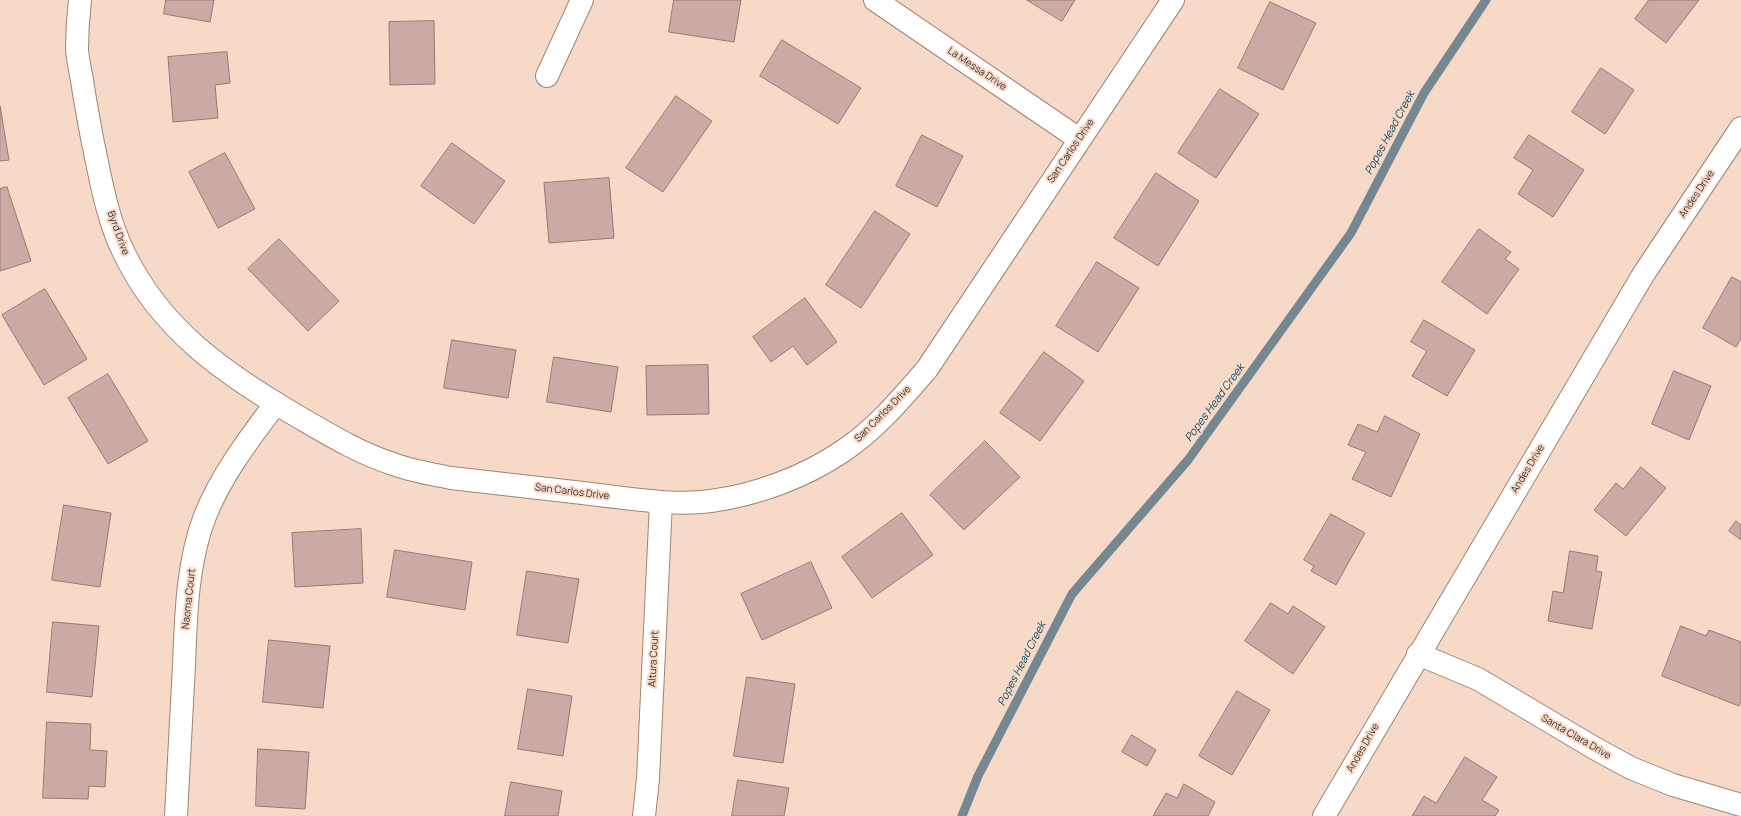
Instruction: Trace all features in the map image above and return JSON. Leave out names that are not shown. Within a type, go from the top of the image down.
[{"type":"street","name":"Byrd Drive","points":[[80,0],[77,52],[89,123],[102,187],[113,227],[123,252],[148,293],[165,316],[193,345],[213,362],[276,403]]},
{"type":"street","points":[[547,76],[582,0]]},
{"type":"street","name":"La Messa Drive","points":[[875,0],[1079,139]]},
{"type":"street","name":"San Carlos Drive","points":[[276,403],[347,445],[391,464],[418,472],[452,478],[661,502],[710,501],[744,494],[784,481],[818,466],[843,452],[863,436],[899,402],[927,369],[1173,0]]},
{"type":"street","name":"Andes Drive","points":[[1324,816],[1418,654],[1643,275],[1741,128]]},
{"type":"street","name":"Naoma Court","points":[[176,816],[186,627],[194,552],[205,516],[220,484],[236,458],[276,403]]},
{"type":"street","name":"Altura Court","points":[[644,816],[648,779],[661,502]]},
{"type":"street","name":"Santa Clara Drive","points":[[1418,654],[1478,679],[1631,768],[1673,785],[1741,805]]},
{"type":"building","points":[[166,0],[214,0],[210,22],[164,14]]},
{"type":"building","points":[[674,0],[741,0],[734,42],[669,32]]},
{"type":"building","points":[[1027,0],[1075,0],[1062,21]]},
{"type":"building","points":[[1649,0],[1699,0],[1666,43],[1635,19]]},
{"type":"building","points":[[1270,2],[1316,23],[1283,90],[1238,68]]},
{"type":"building","points":[[434,21],[435,84],[390,85],[389,22]]},
{"type":"building","points":[[782,40],[861,88],[838,124],[760,76]]},
{"type":"building","points":[[227,52],[230,83],[215,85],[218,118],[173,122],[168,57]]},
{"type":"building","points":[[1601,68],[1634,90],[1605,134],[1572,112]]},
{"type":"building","points":[[1220,89],[1259,114],[1216,178],[1178,153]]},
{"type":"building","points":[[676,96],[712,121],[663,192],[626,168]]},
{"type":"building","points":[[0,106],[9,160],[0,161]]},
{"type":"building","points":[[922,135],[963,156],[937,207],[896,186]]},
{"type":"building","points":[[1529,135],[1584,170],[1553,217],[1518,194],[1533,170],[1514,158]]},
{"type":"building","points":[[452,143],[505,181],[474,224],[421,186]]},
{"type":"building","points":[[225,153],[255,209],[218,228],[189,172]]},
{"type":"building","points":[[1156,173],[1199,201],[1158,266],[1114,238]]},
{"type":"building","points":[[609,178],[614,238],[549,243],[544,183]]},
{"type":"building","points":[[7,187],[31,261],[0,271],[0,189]]},
{"type":"building","points":[[875,211],[910,234],[861,308],[826,285]]},
{"type":"building","points":[[1479,229],[1511,252],[1505,259],[1519,269],[1487,314],[1442,282]]},
{"type":"building","points":[[279,239],[339,301],[308,331],[248,269]]},
{"type":"building","points":[[1097,262],[1139,288],[1098,352],[1056,326]]},
{"type":"building","points":[[1732,277],[1741,282],[1741,338],[1736,347],[1703,328]]},
{"type":"building","points":[[45,289],[87,359],[44,385],[2,315]]},
{"type":"building","points":[[805,298],[837,342],[807,365],[793,346],[771,362],[753,337]]},
{"type":"building","points":[[1424,320],[1475,350],[1447,396],[1412,376],[1427,351],[1411,342]]},
{"type":"building","points":[[452,340],[516,350],[508,398],[444,388]]},
{"type":"building","points":[[1044,352],[1084,381],[1040,441],[1000,413]]},
{"type":"building","points":[[554,357],[618,367],[611,412],[547,402]]},
{"type":"building","points":[[708,365],[709,414],[647,415],[646,366]]},
{"type":"building","points":[[1674,371],[1711,386],[1689,440],[1652,424]]},
{"type":"building","points":[[108,374],[148,441],[108,464],[68,398]]},
{"type":"building","points":[[1385,416],[1420,434],[1391,497],[1352,479],[1366,452],[1348,445],[1358,424],[1377,432]]},
{"type":"building","points":[[985,441],[1020,477],[964,530],[930,495]]},
{"type":"building","points":[[1641,467],[1666,488],[1626,536],[1594,510],[1616,483],[1623,489]]},
{"type":"building","points":[[64,505],[111,513],[100,587],[52,580]]},
{"type":"building","points":[[902,513],[933,555],[872,598],[842,557]]},
{"type":"building","points":[[1331,514],[1365,533],[1336,585],[1311,571],[1314,566],[1304,560]]},
{"type":"building","points":[[1736,521],[1741,525],[1741,540],[1729,531]]},
{"type":"building","points":[[361,529],[363,583],[295,587],[292,533]]},
{"type":"building","points":[[395,550],[472,562],[465,610],[387,597]]},
{"type":"building","points":[[1570,551],[1598,556],[1596,571],[1602,572],[1592,629],[1548,621],[1553,591],[1563,593]]},
{"type":"building","points":[[811,562],[832,608],[762,640],[741,594]]},
{"type":"building","points":[[527,571],[579,579],[568,643],[517,635]]},
{"type":"building","points":[[1271,603],[1288,614],[1293,606],[1325,627],[1293,674],[1245,641]]},
{"type":"building","points":[[53,622],[99,626],[92,697],[47,692]]},
{"type":"building","points":[[1681,626],[1706,636],[1709,630],[1741,642],[1741,701],[1739,706],[1662,676]]},
{"type":"building","points":[[269,640],[330,646],[323,708],[263,702]]},
{"type":"building","points":[[747,677],[795,684],[783,763],[734,756]]},
{"type":"building","points":[[528,689],[572,696],[563,756],[518,749]]},
{"type":"building","points":[[1237,691],[1270,710],[1232,775],[1199,756]]},
{"type":"building","points":[[47,722],[91,724],[90,750],[107,751],[105,787],[89,786],[88,799],[43,798]]},
{"type":"building","points":[[1132,735],[1156,750],[1147,766],[1122,752]]},
{"type":"building","points":[[258,749],[309,752],[305,809],[256,806]]},
{"type":"building","points":[[1465,757],[1497,777],[1482,800],[1499,810],[1495,816],[1412,816],[1424,796],[1436,803]]},
{"type":"building","points":[[738,780],[789,788],[784,816],[732,816]]},
{"type":"building","points":[[511,782],[562,791],[558,816],[505,816]]},
{"type":"building","points":[[1184,784],[1215,802],[1208,816],[1153,816],[1166,793],[1177,798]]},
{"type":"waterway","name":"Popes Head Creek","points":[[962,816],[978,776],[1072,594],[1188,460],[1351,233],[1424,93],[1486,0]]}]
